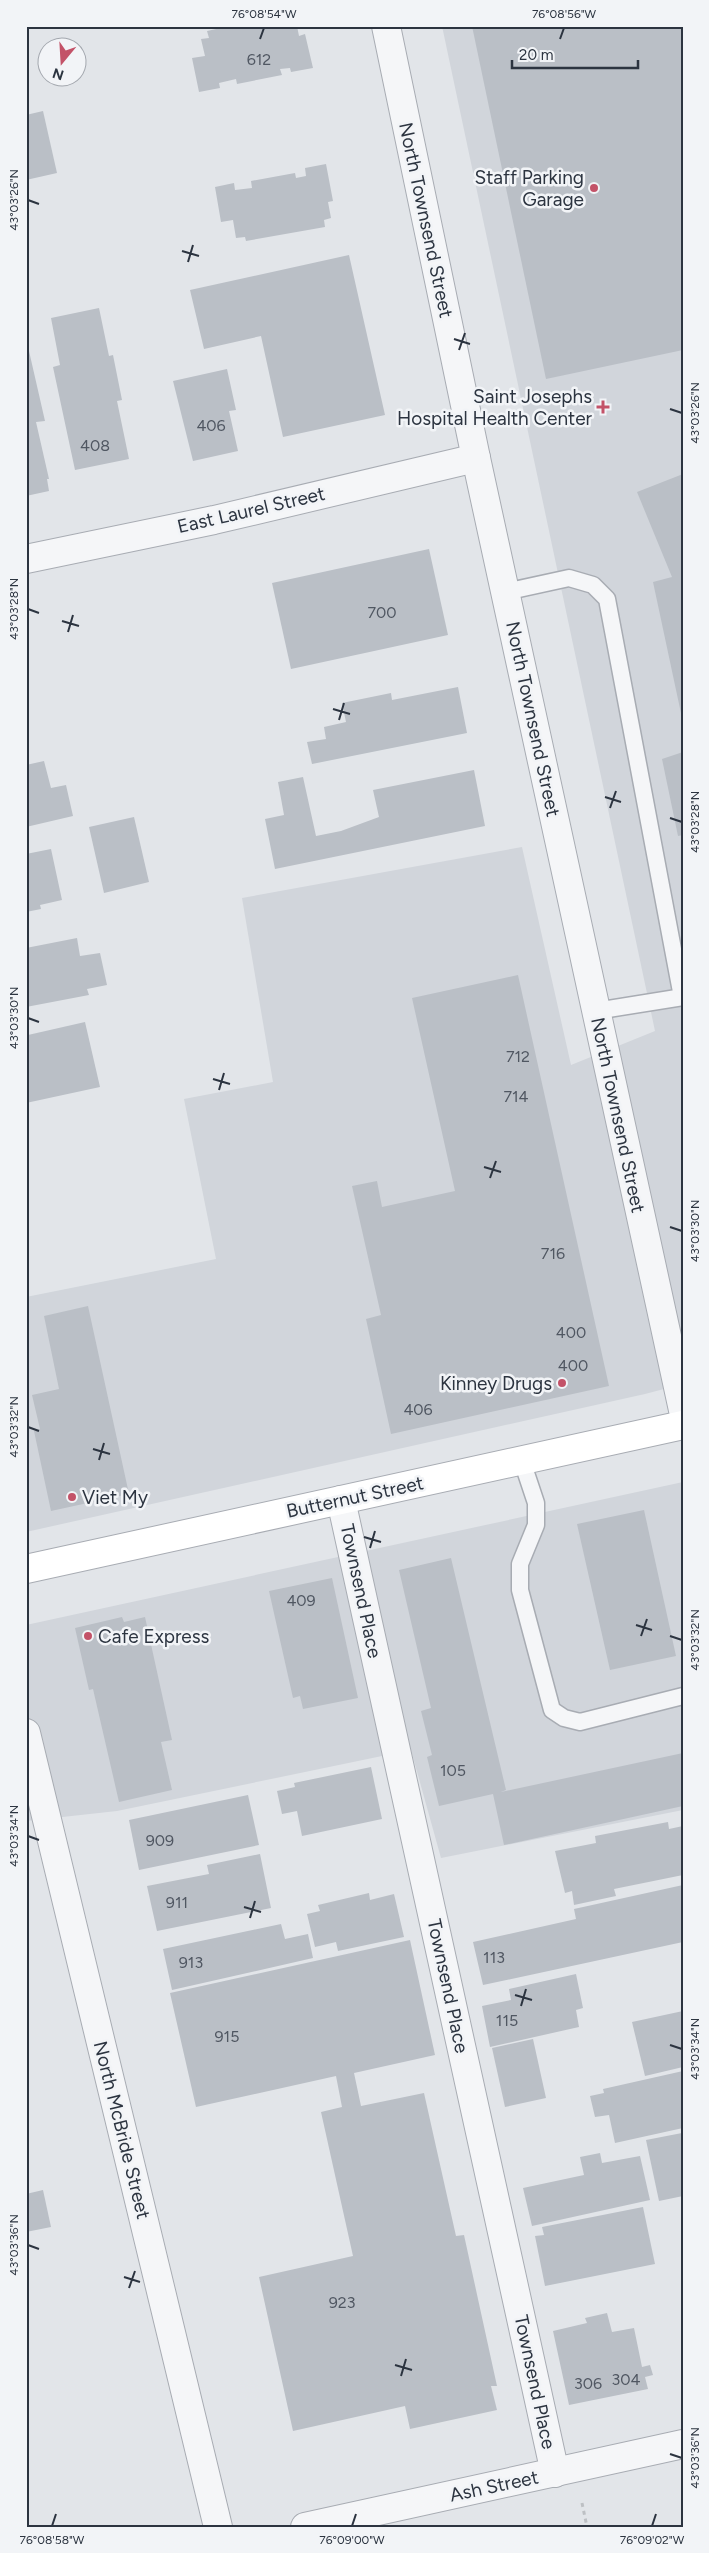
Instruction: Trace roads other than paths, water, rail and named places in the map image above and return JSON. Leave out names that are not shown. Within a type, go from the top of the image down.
[{"type":"street","name":"North Townsend Street","points":[[386,26],[476,458],[683,1410]]},
{"type":"street","name":"East Laurel Street","points":[[26,559],[214,520],[476,458]]},
{"type":"street","name":"Butternut Street","points":[[26,1569],[683,1425]]},
{"type":"street","name":"Townsend Place","points":[[342,1500],[554,2472]]},
{"type":"street","name":"North McBride Street","points":[[26,1733],[218,2527]]},
{"type":"street","name":"Ash Street","points":[[305,2527],[683,2444]]},
{"type":"lane","points":[[505,592],[569,578],[593,585],[607,599],[683,997],[596,1011]]},
{"type":"lane","points":[[522,1460],[536,1503],[536,1525],[520,1564],[520,1590],[552,1710],[564,1718],[580,1722],[683,1696]]},
{"type":"place","name":"Staff Parking Garage","points":[[594,188]]},
{"type":"place","name":"Saint Josephs Hospital Health Center","points":[[603,407]]},
{"type":"place","name":"Kinney Drugs","points":[[562,1383]]},
{"type":"place","name":"Viet My","points":[[72,1497]]},
{"type":"place","name":"Cafe Express","points":[[88,1636]]}]
